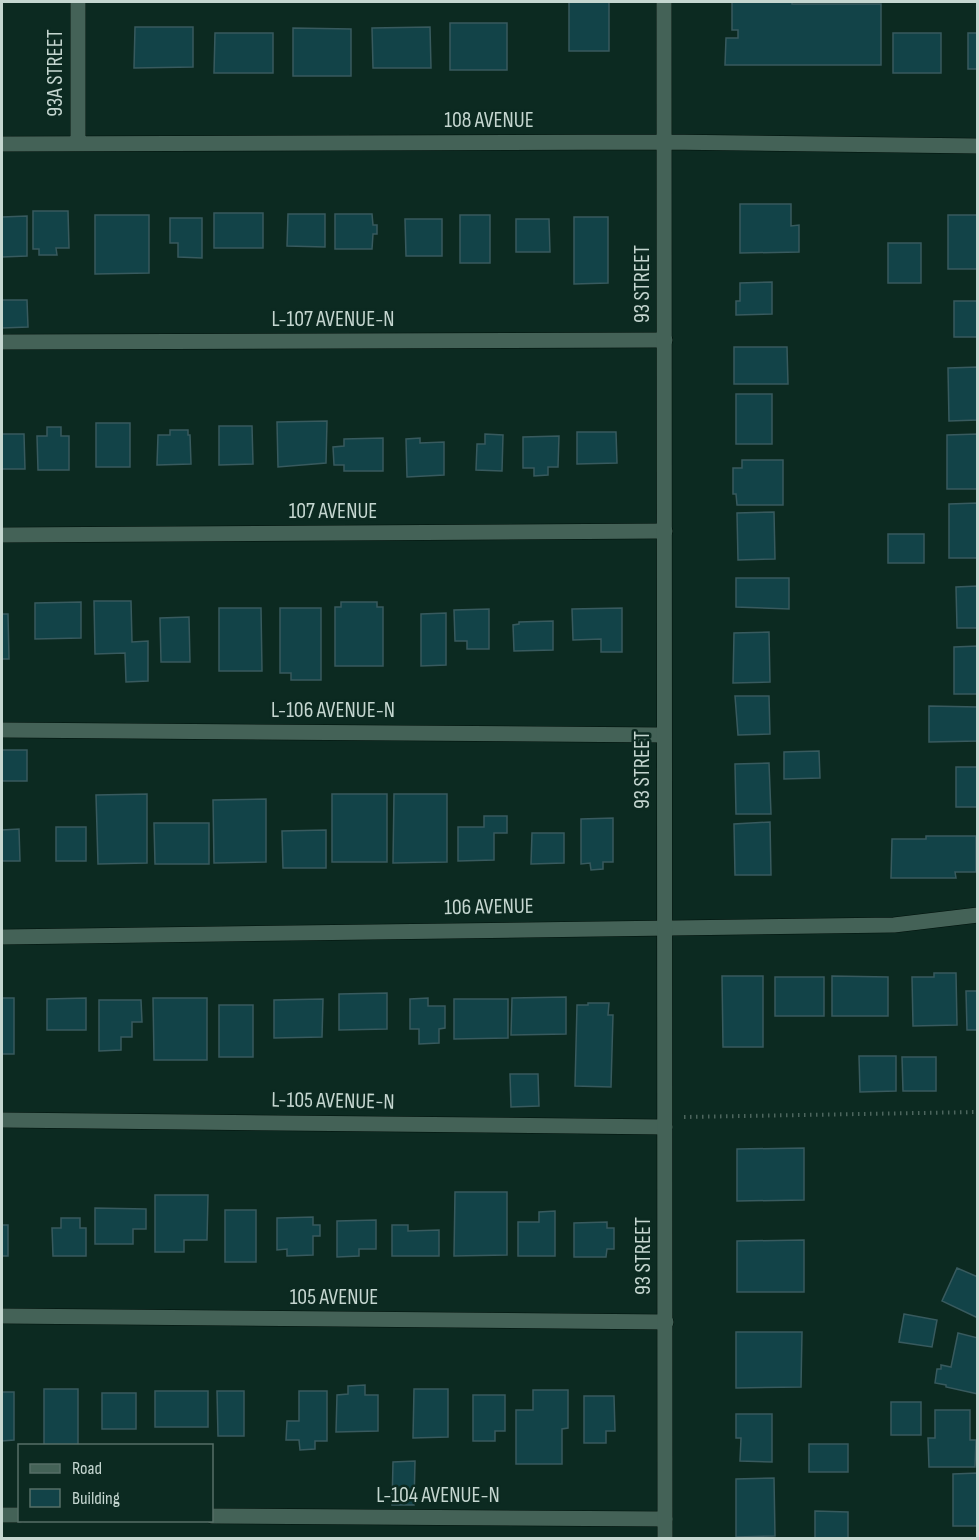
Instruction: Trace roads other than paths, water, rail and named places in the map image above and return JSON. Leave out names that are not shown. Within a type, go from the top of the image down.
[{"type":"street","name":"93A STREET","points":[[78,2],[78,144]]},
{"type":"street","name":"93 STREET","points":[[664,2],[665,1539]]},
{"type":"street","name":"108 AVENUE","points":[[2,144],[664,142],[978,146]]},
{"type":"street","name":"L-107 AVENUE-N","points":[[2,342],[665,340]]},
{"type":"street","name":"107 AVENUE","points":[[2,535],[665,531]]},
{"type":"street","name":"L-106 AVENUE-N","points":[[2,730],[664,735]]},
{"type":"street","name":"106 AVENUE","points":[[2,937],[894,925],[978,915]]},
{"type":"street","name":"L-105 AVENUE-N","points":[[2,1120],[665,1122]]},
{"type":"street","name":"105 AVENUE","points":[[2,1316],[666,1322]]},
{"type":"street","points":[[2,1515],[18,1515]]},
{"type":"street","name":"L-104 AVENUE-N","points":[[213,1516],[665,1519]]}]
